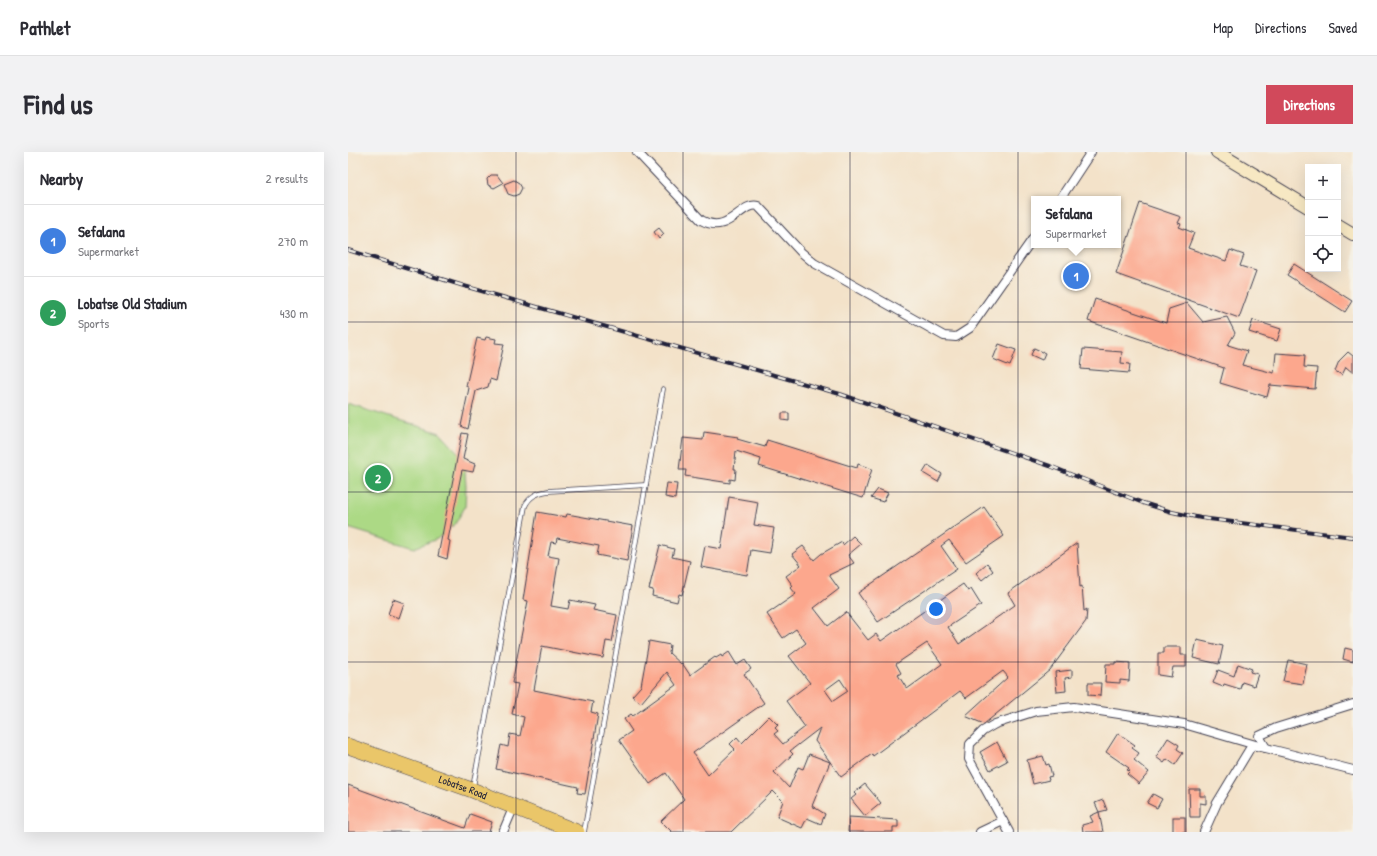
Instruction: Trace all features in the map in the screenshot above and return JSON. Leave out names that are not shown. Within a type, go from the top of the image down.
[{"type":"highway","name":"Lobatse Road","points":[[348,746],[472,790],[577,832]]},
{"type":"main road","points":[[1217,152],[1305,205]]},
{"type":"main road","points":[[1341,227],[1353,234]]},
{"type":"street","points":[[637,152],[701,220],[710,224],[723,223],[751,206],[758,206],[801,252],[814,263],[944,336],[956,337],[970,328],[1031,241]]},
{"type":"street","points":[[1062,196],[1091,152]]},
{"type":"street","points":[[1266,748],[1259,736],[1263,733],[1353,704]]},
{"type":"street","points":[[1009,832],[969,759],[969,751],[970,744],[982,731],[1019,716],[1064,708],[1087,709],[1184,724],[1266,748]]},
{"type":"street","points":[[1204,832],[1217,803],[1252,744],[1353,770]]},
{"type":"street","points":[[503,832],[514,806]]},
{"type":"street","points":[[980,832],[1003,821]]},
{"type":"lane","points":[[584,832],[663,389]]},
{"type":"lane","points":[[472,790],[525,506],[529,499],[537,493],[548,491],[646,486]]},
{"type":"green space","points":[[348,404],[440,433],[464,459],[466,486],[465,507],[455,524],[437,539],[414,548],[348,528]]},
{"type":"building","points":[[491,175],[497,175],[503,183],[494,188],[488,185],[487,179]]},
{"type":"building","points":[[514,180],[519,183],[522,188],[519,194],[514,196],[508,194],[504,184]]},
{"type":"building","points":[[1140,203],[1181,217],[1178,223],[1181,224],[1179,227],[1194,233],[1188,248],[1226,261],[1230,250],[1244,255],[1240,266],[1256,271],[1239,318],[1116,274]]},
{"type":"building","points":[[659,228],[664,234],[659,239],[654,232]]},
{"type":"building","points":[[1294,264],[1352,301],[1345,312],[1287,275]]},
{"type":"building","points":[[1095,299],[1166,323],[1169,309],[1187,303],[1203,322],[1227,317],[1235,333],[1228,345],[1247,351],[1242,365],[1274,373],[1276,353],[1305,355],[1304,367],[1317,368],[1315,389],[1270,385],[1267,397],[1220,383],[1224,368],[1088,321]]},
{"type":"building","points":[[1253,320],[1281,329],[1277,341],[1249,332]]},
{"type":"building","points":[[486,337],[496,339],[495,343],[504,344],[496,381],[490,379],[488,387],[476,391],[468,429],[461,426],[469,388],[466,386],[477,338],[485,340]]},
{"type":"building","points":[[999,344],[1016,350],[1010,366],[993,359]]},
{"type":"building","points":[[1034,348],[1045,353],[1042,360],[1031,355]]},
{"type":"building","points":[[1083,349],[1122,352],[1121,363],[1130,364],[1129,373],[1081,369]]},
{"type":"building","points":[[1348,352],[1353,356],[1353,373],[1346,367],[1342,375],[1335,371],[1339,361]]},
{"type":"building","points":[[782,413],[789,413],[789,421],[782,420]]},
{"type":"building","points":[[704,432],[738,437],[737,439],[765,447],[767,440],[857,468],[858,464],[872,469],[863,498],[759,466],[761,459],[736,451],[734,469],[736,469],[735,480],[730,479],[730,483],[685,476],[686,470],[679,470],[683,438],[703,440]]},
{"type":"building","points":[[462,433],[468,434],[463,459],[475,464],[473,472],[462,470],[448,540],[450,541],[447,559],[438,556]]},
{"type":"building","points":[[928,465],[942,474],[938,482],[923,473]]},
{"type":"building","points":[[667,483],[677,484],[675,499],[665,497]]},
{"type":"building","points":[[878,489],[888,493],[883,502],[871,498]]},
{"type":"building","points":[[729,497],[758,502],[754,525],[774,528],[770,553],[751,550],[747,575],[701,567],[705,546],[721,549]]},
{"type":"building","points":[[984,507],[1004,536],[966,562],[949,540],[941,546],[957,569],[878,622],[858,593]]},
{"type":"building","points":[[537,512],[566,517],[567,514],[633,526],[627,561],[597,555],[599,546],[557,538],[556,543],[551,542],[548,556],[559,558],[551,606],[568,609],[570,600],[595,605],[593,610],[617,615],[612,642],[606,641],[603,658],[542,646],[534,690],[593,702],[591,712],[598,714],[585,794],[577,793],[578,787],[496,769],[501,745],[508,747],[510,734],[520,736],[524,717],[512,714],[518,684],[512,683],[528,601],[523,600]]},
{"type":"building","points":[[853,536],[861,544],[848,555],[854,563],[829,575],[839,589],[814,608],[828,626],[846,612],[868,640],[876,634],[881,641],[963,584],[968,591],[971,589],[981,605],[948,627],[959,644],[1015,605],[1008,593],[1077,543],[1080,587],[1082,586],[1084,611],[1087,609],[1086,621],[1050,670],[984,724],[965,716],[1008,677],[1003,671],[966,698],[960,691],[873,756],[872,754],[841,777],[815,741],[820,728],[790,751],[793,754],[774,772],[789,788],[798,767],[803,769],[809,754],[830,762],[812,806],[825,814],[821,824],[807,818],[802,828],[777,817],[783,801],[773,791],[731,832],[672,832],[661,821],[684,799],[666,773],[650,784],[619,740],[632,731],[624,719],[631,714],[633,716],[676,685],[667,672],[641,703],[632,696],[641,686],[649,641],[670,645],[669,653],[681,664],[682,663],[690,675],[715,657],[716,658],[721,655],[722,657],[729,652],[737,665],[745,660],[751,669],[744,674],[764,703],[693,753],[708,775],[735,749],[730,744],[737,737],[742,743],[769,716],[778,725],[775,728],[778,731],[774,734],[783,744],[805,727],[786,701],[810,683],[789,656],[806,643],[796,629],[783,638],[767,614],[796,594],[791,588],[793,586],[786,576],[801,565],[792,554],[803,546],[814,560],[821,554],[842,542],[843,545]],"holes":[[[927,643],[942,664],[907,689],[898,675],[901,673],[896,664]],[[840,679],[848,691],[833,701],[825,690]]]},
{"type":"building","points":[[660,545],[674,549],[672,557],[690,561],[682,595],[679,594],[677,602],[652,596],[653,590],[649,589]]},
{"type":"building","points":[[987,563],[993,571],[982,580],[976,573]]},
{"type":"building","points":[[393,599],[404,603],[399,618],[388,614]]},
{"type":"building","points":[[1197,640],[1223,646],[1219,664],[1193,658]]},
{"type":"building","points":[[1164,647],[1181,647],[1181,655],[1186,655],[1186,667],[1173,667],[1171,677],[1158,675],[1158,653],[1164,653]]},
{"type":"building","points":[[1345,648],[1353,650],[1353,662],[1343,659]]},
{"type":"building","points":[[1288,660],[1307,664],[1303,684],[1283,681]]},
{"type":"building","points":[[1115,662],[1130,663],[1129,681],[1120,680],[1120,683],[1105,682],[1106,664],[1115,664]]},
{"type":"building","points":[[1238,664],[1252,669],[1250,672],[1258,674],[1254,686],[1242,682],[1240,689],[1224,684],[1223,687],[1213,683],[1218,670],[1234,676]]},
{"type":"building","points":[[1072,670],[1072,677],[1065,678],[1066,691],[1057,692],[1055,672]]},
{"type":"building","points":[[1088,683],[1101,683],[1100,696],[1088,695]]},
{"type":"building","points":[[1118,733],[1135,745],[1132,748],[1139,753],[1134,760],[1149,772],[1139,784],[1127,774],[1130,771],[1127,770],[1129,768],[1106,752]]},
{"type":"building","points":[[1168,738],[1179,745],[1177,749],[1183,753],[1175,765],[1167,759],[1164,763],[1156,757]]},
{"type":"building","points":[[997,742],[1007,761],[990,770],[980,752]]},
{"type":"building","points":[[1043,756],[1046,765],[1049,764],[1052,776],[1048,777],[1049,780],[1033,784],[1027,760]]},
{"type":"building","points":[[865,784],[881,803],[865,816],[851,799],[856,795],[854,793]]},
{"type":"building","points":[[348,785],[465,828],[470,814],[492,822],[489,832],[348,832]]},
{"type":"building","points":[[1189,789],[1200,789],[1200,796],[1206,796],[1206,804],[1200,803],[1200,817],[1190,817]]},
{"type":"building","points":[[1153,794],[1162,799],[1157,808],[1147,803]]},
{"type":"building","points":[[1103,800],[1107,810],[1099,812],[1095,803]]},
{"type":"building","points":[[1099,812],[1103,832],[1083,832],[1082,825],[1093,822],[1090,816]]},
{"type":"building","points":[[849,817],[898,820],[898,827],[893,827],[893,832],[848,832]]},
{"type":"building","points":[[1173,817],[1185,817],[1185,832],[1173,832]]},
{"type":"railway","points":[[348,250],[464,286],[840,394],[1050,466],[1143,503],[1172,512],[1201,518],[1353,537]]},
{"type":"place","name":"Sefalana","points":[[1076,276]]},
{"type":"place","name":"Lobatse Old Stadium","points":[[378,478]]}]
